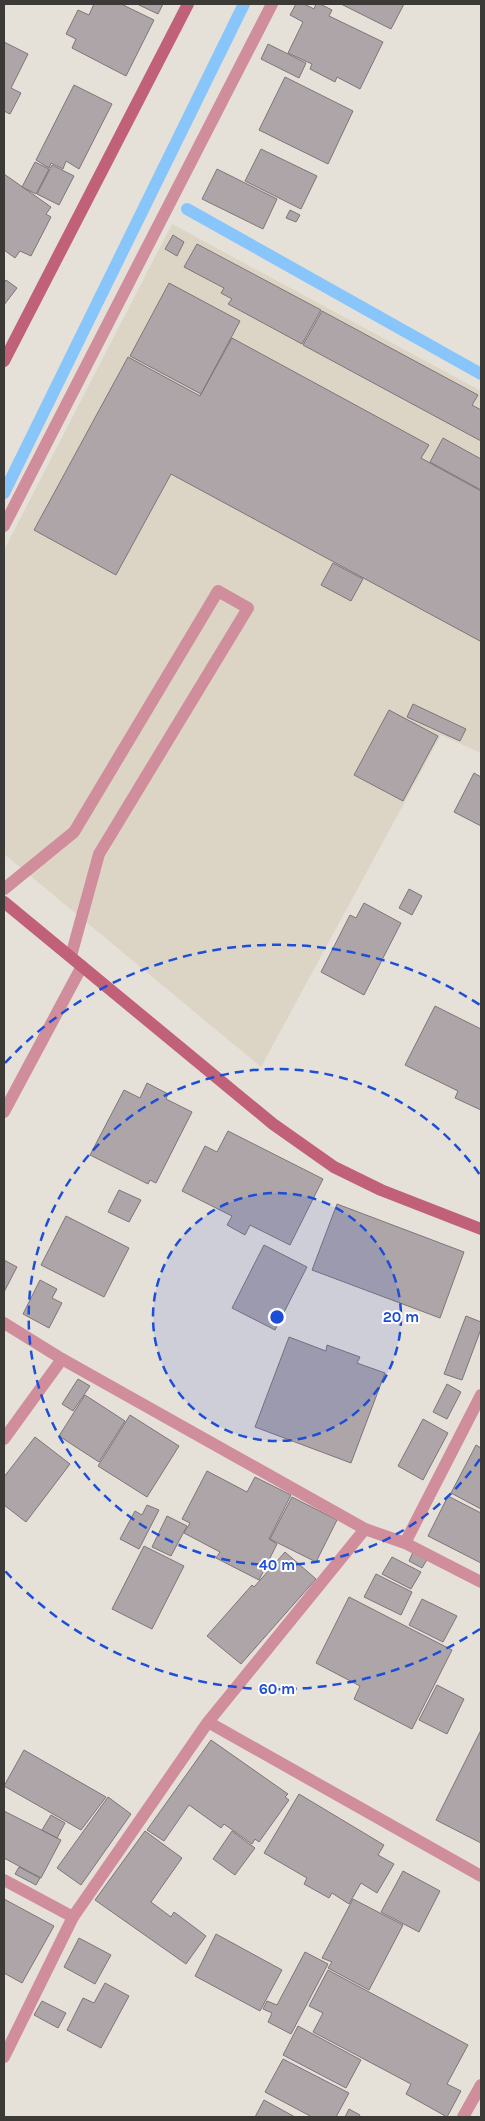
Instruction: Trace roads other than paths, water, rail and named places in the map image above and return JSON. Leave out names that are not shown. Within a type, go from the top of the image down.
[{"type":"street","points":[[4,361],[188,4]]},
{"type":"street","points":[[4,526],[272,4]]},
{"type":"street","points":[[4,889],[74,832],[218,591],[248,608],[98,854],[71,956]]},
{"type":"street","points":[[4,902],[273,1124],[334,1167],[381,1190],[481,1229]]},
{"type":"street","points":[[4,1112],[82,966]]},
{"type":"street","points":[[4,1323],[62,1359],[365,1529],[405,1543],[481,1582]]},
{"type":"street","points":[[4,1439],[62,1359]]},
{"type":"street","points":[[405,1543],[481,1395]]},
{"type":"street","points":[[4,2057],[74,1917],[208,1722],[365,1529]]},
{"type":"street","points":[[208,1722],[481,1876]]},
{"type":"street","points":[[4,1880],[74,1917]]},
{"type":"street","points":[[463,2117],[481,2084]]},
{"type":"waterway","points":[[4,493],[244,4]]},
{"type":"waterway","points":[[187,209],[481,374]]}]
